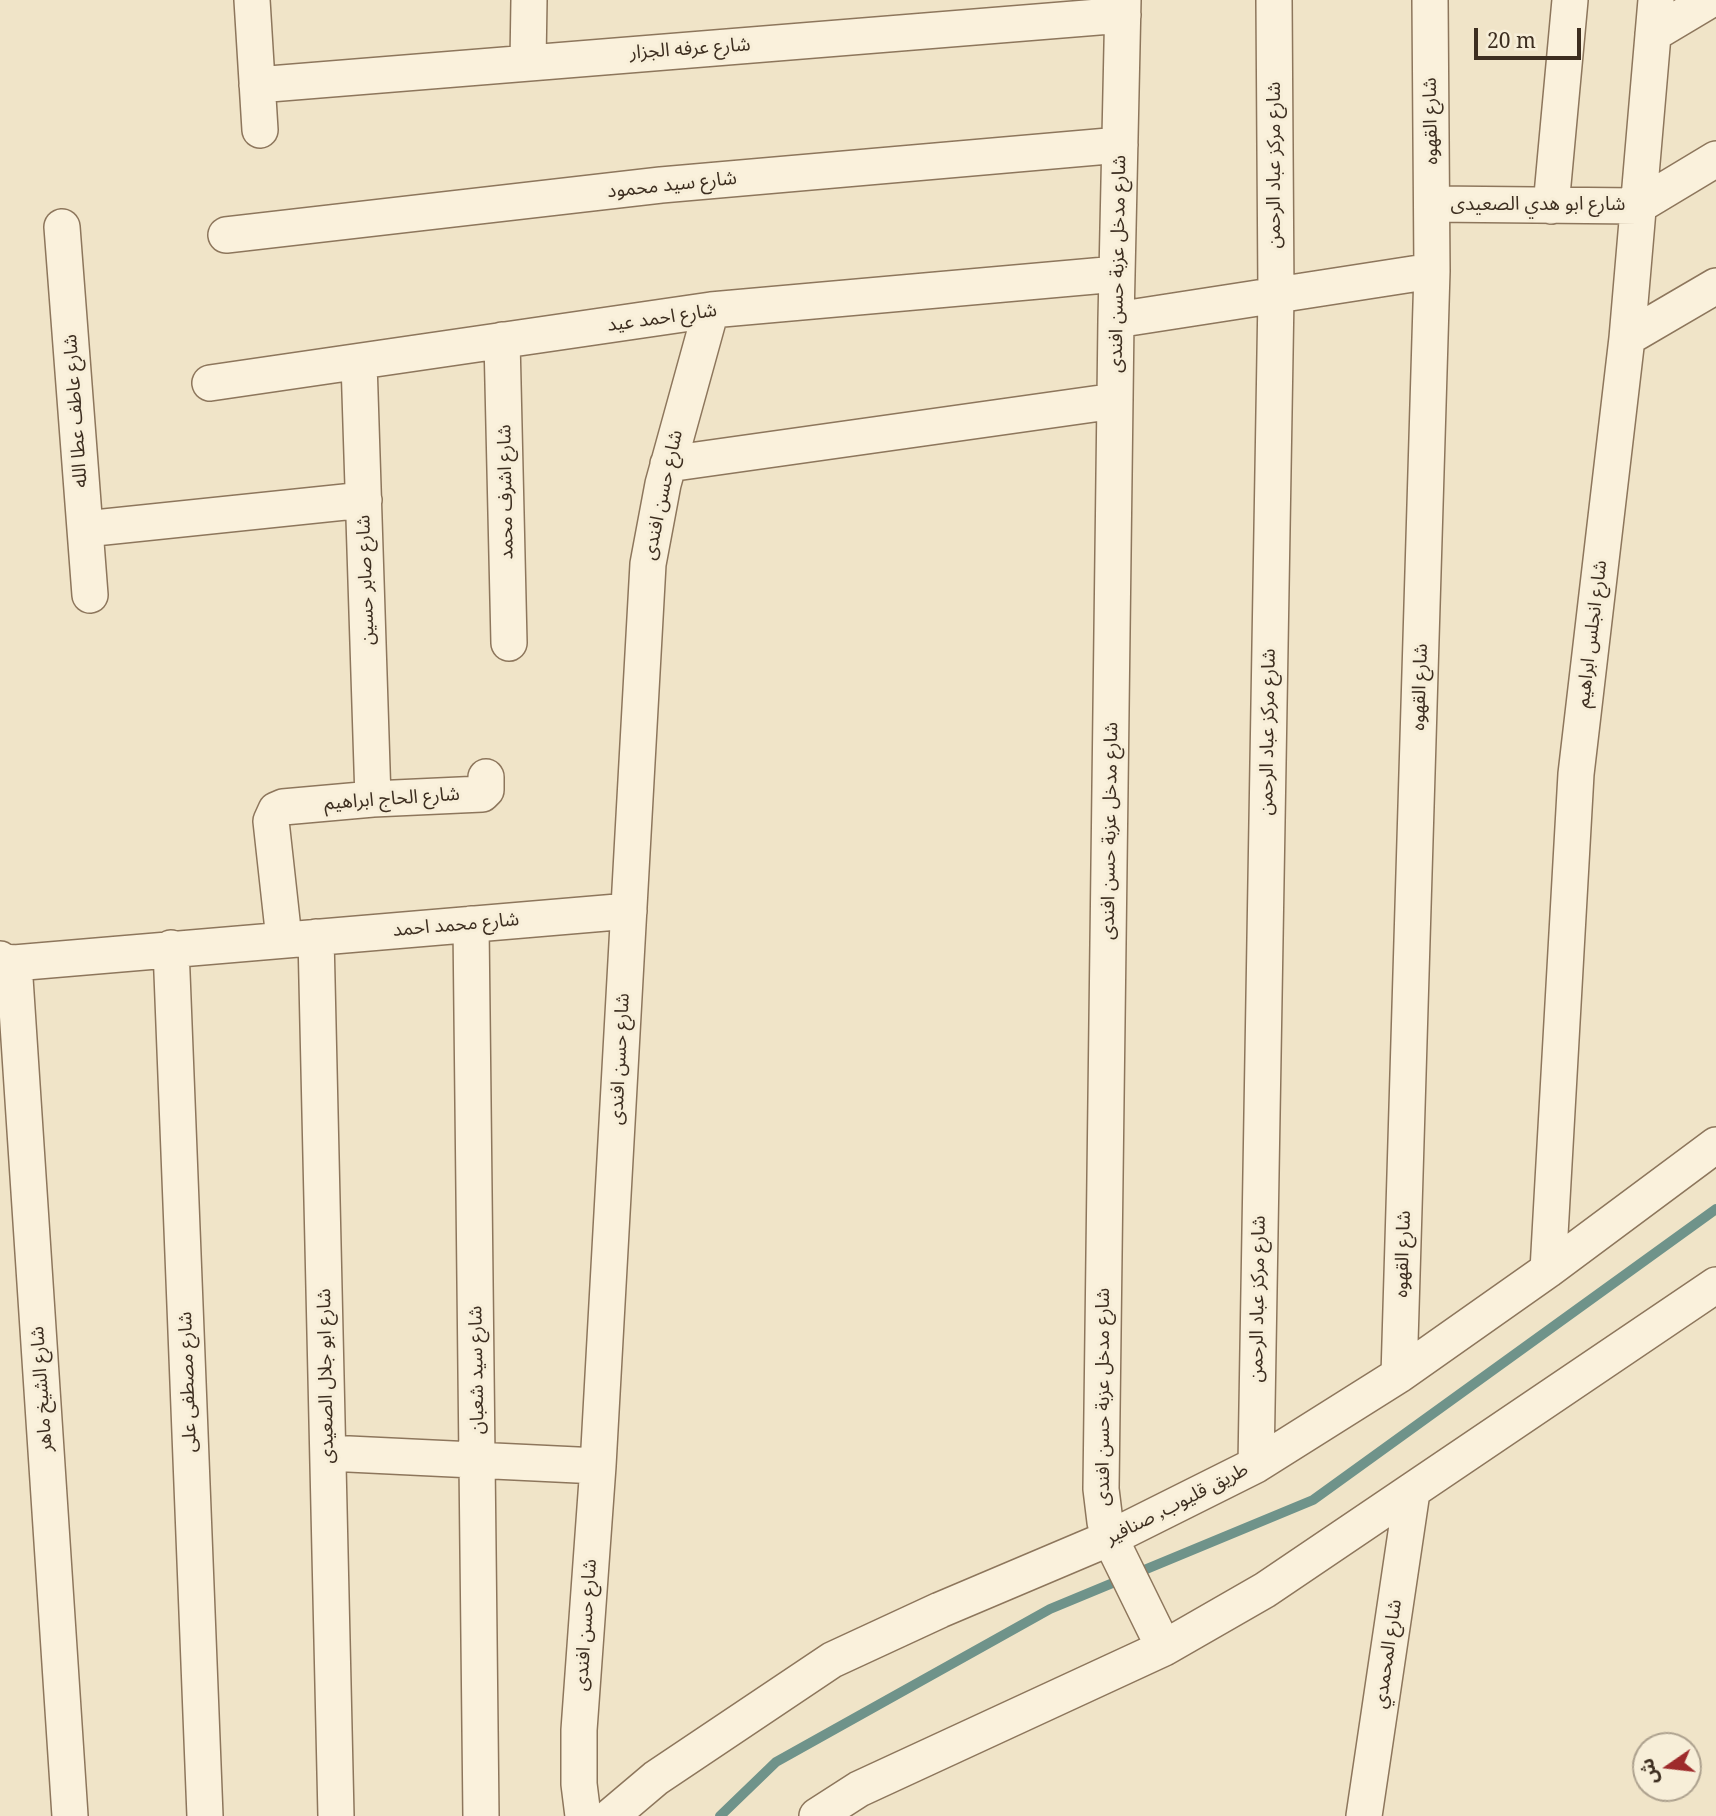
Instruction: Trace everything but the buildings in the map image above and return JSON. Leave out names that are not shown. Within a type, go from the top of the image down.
[{"type":"street","points":[[252,0],[260,130]]},
{"type":"street","points":[[528,62],[529,0]]},
{"type":"street","name":"شارع مركز عباد الرحمن","points":[[1256,1465],[1276,295],[1275,0]]},
{"type":"street","name":"شارع القهوه","points":[[1399,1375],[1432,271],[1430,0]]},
{"type":"street","points":[[1551,206],[1570,0]]},
{"type":"street","points":[[1654,17],[1710,0]]},
{"type":"street","name":"شارع عرفه الجزار","points":[[257,85],[528,62],[970,14],[1123,8]]},
{"type":"street","name":"شارع مدخل عزبة حسن افندى","points":[[1123,8],[1116,320],[1101,1489],[1110,1538],[1164,1648]]},
{"type":"street","name":"شارع انجلس ابراهيم","points":[[1548,1269],[1576,774],[1627,338],[1654,17]]},
{"type":"street","name":"شارع سيد محمود","points":[[226,235],[661,185],[1120,145]]},
{"type":"street","name":"شارع ابو هدي الصعيدى","points":[[1432,204],[1638,206],[1716,159]]},
{"type":"street","name":"شارع عاطف عطا الله","points":[[62,227],[90,595]]},
{"type":"street","points":[[1116,320],[1432,271]]},
{"type":"street","name":"شارع احمد عيد","points":[[210,383],[711,310],[1117,274]]},
{"type":"street","points":[[1627,338],[1716,286]]},
{"type":"street","name":"شارع حسن افندى","points":[[583,1816],[579,1783],[579,1730],[598,1466],[648,564],[668,464],[711,310]]},
{"type":"street","name":"شارع اشرف محمد","points":[[502,340],[509,643]]},
{"type":"street","name":"شارع صابر حسين","points":[[359,362],[373,799]]},
{"type":"street","points":[[668,464],[1115,401]]},
{"type":"street","points":[[85,529],[363,500]]},
{"type":"street","name":"شارع الحاج ابراهيم","points":[[300,938],[271,821],[276,810],[283,807],[373,799],[482,794],[486,790],[486,777]]},
{"type":"street","name":"شارع محمد احمد","points":[[7,961],[629,911]]},
{"type":"street","name":"شارع سيد شعبان","points":[[471,924],[481,1816]]},
{"type":"street","name":"شارع ابو جلال الصعيدى","points":[[300,938],[328,1453],[336,1816]]},
{"type":"street","name":"شارع مصطفى على","points":[[171,948],[205,1816]]},
{"type":"street","name":"شارع الشيخ ماهر","points":[[7,961],[70,1816]]},
{"type":"street","name":"طريق قليوب, صنافير","points":[[611,1816],[656,1778],[832,1660],[940,1610],[1110,1538],[1256,1465],[1399,1375],[1716,1145]]},
{"type":"street","points":[[817,1816],[859,1789],[1164,1648],[1265,1590],[1716,1285]]},
{"type":"street","points":[[328,1453],[598,1466]]},
{"type":"street","name":"شارع المحمدي","points":[[1364,1816],[1412,1492]]},
{"type":"waterway","points":[[720,1816],[776,1762],[1050,1609],[1313,1500],[1716,1209]]}]
